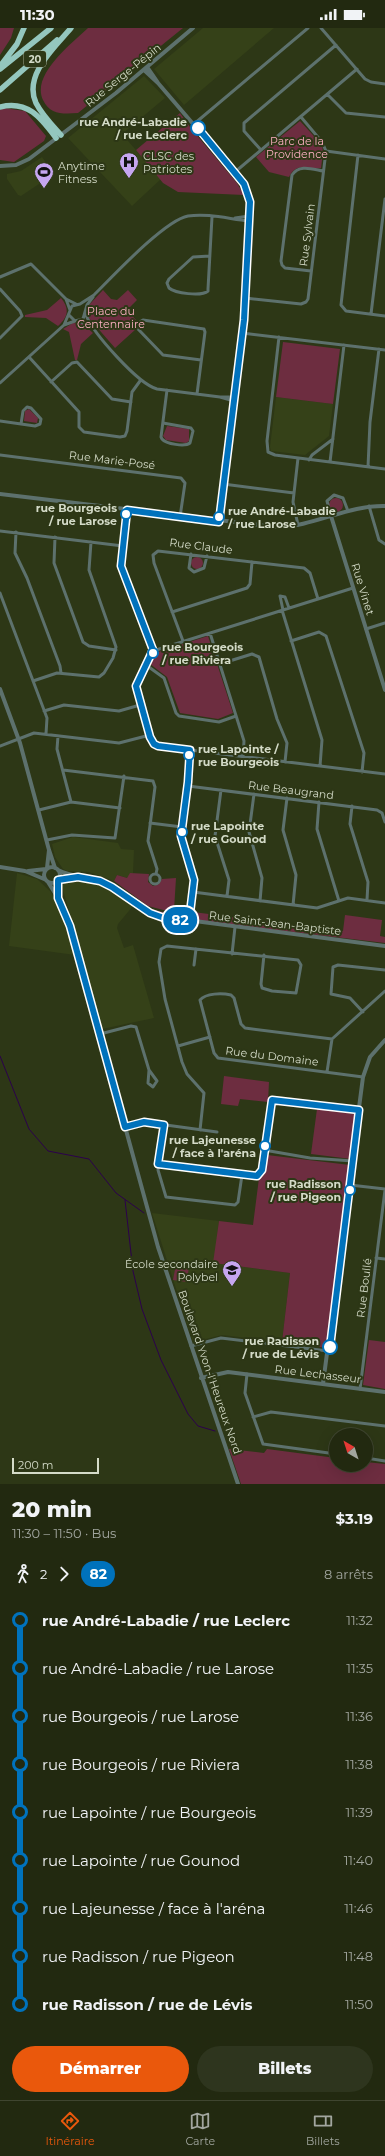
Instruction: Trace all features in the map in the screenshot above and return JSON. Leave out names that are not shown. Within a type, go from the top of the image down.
[{"type":"highway","points":[[0,68],[17,44],[24,28]]},
{"type":"highway","name":"20","points":[[0,68],[51,28]]},
{"type":"highway","points":[[58,137],[37,104],[33,85],[36,75],[44,61],[71,28]]},
{"type":"highway","name":"20","points":[[0,90],[71,28]]},
{"type":"highway","points":[[0,107],[16,105],[32,110],[58,137]]},
{"type":"street","name":"Rue Serge-Pépin","points":[[0,166],[11,166],[22,163],[58,137],[145,69],[193,28]]},
{"type":"street","points":[[194,124],[308,28]]},
{"type":"street","points":[[320,28],[369,82],[385,84]]},
{"type":"street","points":[[261,150],[244,131],[244,123],[336,45]]},
{"type":"street","points":[[145,69],[235,172],[244,184],[248,193],[249,219],[242,333],[219,522]]},
{"type":"street","points":[[235,172],[357,69]]},
{"type":"street","points":[[327,94],[346,113],[385,117]]},
{"type":"street","points":[[301,117],[322,142],[326,151],[385,159]]},
{"type":"street","name":"Rue Sylvain","points":[[245,298],[304,304],[308,299],[326,151]]},
{"type":"street","points":[[358,155],[341,302],[342,308],[385,316]]},
{"type":"street","points":[[312,271],[285,268],[281,261],[292,175],[296,170],[302,168],[323,171]]},
{"type":"street","points":[[371,314],[385,199]]},
{"type":"street","points":[[64,325],[69,312],[78,304],[94,295],[174,221],[190,216],[249,219]]},
{"type":"street","points":[[210,256],[193,256],[169,279],[168,287],[173,290],[206,293],[208,290],[210,256],[212,217]]},
{"type":"street","points":[[0,277],[27,264],[31,264],[66,299],[78,304],[86,310]]},
{"type":"street","points":[[0,289],[22,314],[20,319],[0,338]]},
{"type":"street","points":[[94,295],[86,310],[86,315],[91,327],[140,380],[151,387],[234,399]]},
{"type":"street","points":[[66,299],[69,312],[75,321]]},
{"type":"street","points":[[79,321],[86,315]]},
{"type":"street","points":[[198,394],[205,331],[203,328],[143,320],[138,323],[138,329],[162,354],[201,360]]},
{"type":"street","points":[[0,383],[64,325],[79,321],[91,327]]},
{"type":"street","points":[[242,333],[385,350]]},
{"type":"street","points":[[279,337],[267,441],[268,452],[309,460],[385,469]]},
{"type":"street","points":[[330,462],[344,345]]},
{"type":"street","points":[[368,467],[370,422],[379,349]]},
{"type":"street","points":[[29,357],[79,412],[79,427],[84,432],[121,437],[125,436],[127,431],[132,391],[140,380]]},
{"type":"street","points":[[51,382],[72,363],[77,362],[112,399],[131,402]]},
{"type":"street","points":[[163,423],[191,428],[193,431],[190,443],[186,445],[163,441],[161,437],[167,390]]},
{"type":"street","points":[[0,422],[37,426],[41,419],[31,408],[27,407],[23,410],[21,424]]},
{"type":"street","points":[[309,460],[312,455],[333,439]]},
{"type":"street","name":"Rue Marie-Posé","points":[[0,455],[181,478],[185,484],[180,517]]},
{"type":"street","points":[[298,458],[293,506],[298,526]]},
{"type":"street","points":[[224,484],[294,493]]},
{"type":"street","points":[[0,494],[219,522],[270,527],[298,526],[369,506],[385,506]]},
{"type":"street","points":[[331,516],[327,502],[334,495],[343,498],[348,511]]},
{"type":"street","points":[[369,506],[379,540],[385,544]]},
{"type":"street","points":[[127,510],[122,546],[122,568],[153,650],[136,686],[140,705],[152,742],[157,746],[385,774]]},
{"type":"street","name":"Rue Vinet","points":[[331,516],[385,690]]},
{"type":"street","points":[[0,531],[122,546]]},
{"type":"street","points":[[16,532],[15,553],[31,588],[60,666],[61,674]]},
{"type":"street","points":[[55,537],[54,563],[83,642],[89,646],[116,650]]},
{"type":"street","points":[[33,681],[52,674],[93,678],[100,676],[113,659],[116,650],[115,640],[89,570],[91,542]]},
{"type":"street","name":"Rue Claude","points":[[183,641],[154,563],[153,555],[160,550],[307,569],[318,599]]},
{"type":"street","points":[[191,554],[189,569],[193,572],[204,568],[207,556]]},
{"type":"street","points":[[172,612],[247,588],[250,584],[252,562]]},
{"type":"street","points":[[153,650],[353,588]]},
{"type":"street","points":[[0,593],[44,711],[47,721],[46,734]]},
{"type":"street","points":[[289,608],[286,597],[280,596],[282,610],[291,641],[322,739],[320,766]]},
{"type":"street","points":[[366,629],[385,623]]},
{"type":"street","points":[[291,641],[319,632],[326,636],[364,753],[362,772]]},
{"type":"street","points":[[210,633],[244,741],[243,757]]},
{"type":"street","points":[[220,664],[250,654],[256,655],[259,658],[276,718],[287,744],[285,762]]},
{"type":"street","points":[[146,665],[164,678],[176,713],[179,716],[217,722],[236,716]]},
{"type":"street","points":[[0,689],[19,738],[49,850],[60,874],[58,880],[46,881],[25,871]]},
{"type":"street","points":[[44,711],[64,705],[117,711],[140,705]]},
{"type":"street","points":[[0,746],[34,733],[121,743],[150,735]]},
{"type":"street","points":[[58,736],[57,749],[71,802]]},
{"type":"street","points":[[189,921],[194,880],[182,840],[182,827],[188,786],[190,750]]},
{"type":"street","points":[[63,770],[124,776],[150,780],[154,783],[148,841],[157,869],[156,874]]},
{"type":"street","points":[[47,840],[72,835],[112,839],[116,838],[124,776]]},
{"type":"street","name":"Rue Beaugrand","points":[[188,786],[378,810],[382,814],[385,822]]},
{"type":"street","points":[[221,790],[215,836],[229,880],[228,896]]},
{"type":"street","points":[[254,794],[249,832],[262,876],[260,901]]},
{"type":"street","points":[[287,798],[283,830],[296,873],[293,905]]},
{"type":"street","points":[[39,810],[71,802],[120,808]]},
{"type":"street","points":[[319,802],[317,829],[339,901]]},
{"type":"street","points":[[352,806],[350,824],[368,882],[367,900]]},
{"type":"street","points":[[150,823],[182,827]]},
{"type":"street","points":[[46,881],[44,874],[49,850]]},
{"type":"street","points":[[0,868],[25,871],[46,868],[57,869]]},
{"type":"street","name":"Rue Saint-Jean-Baptiste","points":[[57,869],[78,877],[110,886],[152,914],[189,921],[385,946]]},
{"type":"street","name":"Rue Saint-Jean-Baptiste","points":[[58,880],[78,877]]},
{"type":"street","name":"Boulevard Yvon-l'Heureux Nord","points":[[58,880],[58,898]]},
{"type":"street","name":"Boulevard Yvon-l'Heureux Nord","points":[[46,881],[58,898],[70,926],[158,1247],[238,1484]]},
{"type":"street","points":[[193,892],[318,908],[350,898],[385,903]]},
{"type":"street","points":[[232,954],[235,927]]},
{"type":"street","points":[[200,1130],[204,1093],[186,1071],[178,1046],[165,999],[159,962],[160,950],[165,946],[232,954],[264,955],[300,961],[301,965],[297,992],[286,993],[262,988],[261,984],[264,955]]},
{"type":"street","points":[[194,965],[196,949]]},
{"type":"street","points":[[363,1012],[350,998],[331,994],[333,967],[338,965],[385,970]]},
{"type":"street","points":[[327,1072],[332,1039],[385,991]]},
{"type":"street","name":"Rue du Domaine","points":[[332,1039],[245,1028],[241,1024],[232,995],[215,994],[201,998],[200,1002],[215,1054],[219,1058],[363,1077]]},
{"type":"street","points":[[100,1034],[131,1026],[136,1027],[149,1070],[157,1081],[156,1085],[153,1087],[148,1083],[149,1070]]},
{"type":"street","points":[[178,1046],[210,1037]]},
{"type":"street","points":[[323,1384],[363,1077],[370,1057],[384,1043]]},
{"type":"street","points":[[158,1164],[259,1175],[262,1170],[272,1100],[359,1110]]},
{"type":"street","points":[[125,1127],[144,1122],[217,1132]]},
{"type":"street","points":[[164,1125],[158,1164],[159,1173],[167,1197],[232,1206],[238,1202],[242,1174]]},
{"type":"street","points":[[264,1150],[310,1158],[353,1161]]},
{"type":"street","points":[[350,1185],[385,1189]]},
{"type":"street","name":"Rue Boullé","points":[[360,1388],[385,1189]]},
{"type":"street","points":[[376,1258],[385,1259]]},
{"type":"street","points":[[191,1346],[221,1338],[328,1351]]},
{"type":"street","name":"Rue Lechasseur","points":[[201,1378],[221,1372],[385,1392]]},
{"type":"street","points":[[247,1374],[245,1392],[264,1445],[329,1453]]},
{"type":"street","points":[[253,1417],[271,1412],[385,1426]]},
{"type":"street","points":[[373,1459],[385,1461]]},
{"type":"shaded area","points":[[203,28],[274,28],[184,105],[154,69]]},
{"type":"shaded area","points":[[144,76],[165,98],[122,134],[161,179],[132,206],[68,138]]},
{"type":"shaded area","points":[[42,157],[54,174],[21,196],[18,195],[7,179],[7,174],[21,171]]},
{"type":"shaded area","points":[[276,397],[333,404],[329,436],[305,455],[271,451],[270,447]]},
{"type":"shaded area","points":[[73,837],[118,843],[121,849],[134,850],[133,873],[127,878],[117,875],[114,881],[89,872],[67,871],[63,869],[55,857],[52,844]]},
{"type":"shaded area","points":[[17,873],[37,879],[51,892],[66,921],[75,955],[9,946]]},
{"type":"shaded area","points":[[80,880],[106,887],[133,906],[118,924],[117,928],[124,948],[133,945],[154,1018],[102,1029],[62,886],[67,881]]},
{"type":"shaded area","name":"École secondaire Polybel","points":[[152,1213],[219,1221],[214,1263],[290,1273],[282,1342],[222,1335],[193,1342]]},
{"type":"green space","points":[[0,28],[14,28],[11,38],[0,55]]},
{"type":"green space","points":[[88,28],[183,28],[78,113],[67,114],[53,111],[43,100],[41,90],[47,70],[63,51]]},
{"type":"green space","points":[[4,108],[25,111],[46,136],[44,141],[14,162],[0,160],[0,110]]},
{"type":"green space","points":[[180,113],[237,183],[244,195],[178,192],[163,183],[136,150]]},
{"type":"green space","name":"Parc de la Providence","points":[[300,121],[322,145],[323,152],[321,168],[303,167],[295,169],[289,177],[269,172],[256,157]]},
{"type":"green space","name":"Place du Centennaire","points":[[103,290],[111,299],[117,300],[128,290],[137,300],[127,310],[136,320],[136,329],[115,348],[88,317],[89,305]]},
{"type":"green space","points":[[61,298],[66,306],[67,313],[58,326],[46,318],[25,317],[25,315],[47,310]]},
{"type":"green space","name":"Place du Centennaire","points":[[73,323],[83,324],[93,333],[81,344],[77,360],[75,360],[69,332],[63,329]]},
{"type":"green space","points":[[283,342],[340,349],[333,404],[276,397]]},
{"type":"green space","points":[[29,409],[38,418],[37,423],[24,421],[25,411]]},
{"type":"green space","points":[[167,426],[189,429],[189,441],[186,443],[166,440],[163,436]]},
{"type":"green space","points":[[333,498],[339,498],[343,502],[343,508],[339,512],[333,512],[329,508],[329,502]]},
{"type":"green space","points":[[199,557],[202,558],[202,568],[195,569],[192,568],[191,561],[192,558]]},
{"type":"green space","points":[[208,636],[233,713],[218,719],[180,713],[167,677],[150,664],[158,652]]},
{"type":"green space","points":[[130,873],[149,874],[148,882],[153,886],[159,884],[162,879],[176,878],[174,910],[188,912],[187,916],[148,906],[114,881],[117,875],[127,878]]},
{"type":"green space","points":[[114,883],[151,909],[186,918],[155,912],[140,905]]},
{"type":"green space","points":[[193,912],[343,931],[345,915],[382,920],[380,936],[385,937],[385,943],[195,920],[192,918]]},
{"type":"green space","points":[[224,1076],[269,1082],[268,1102],[240,1099],[238,1106],[221,1104]]},
{"type":"green space","points":[[317,1109],[355,1114],[351,1159],[311,1154]]},
{"type":"green space","points":[[267,1155],[350,1165],[327,1348],[282,1342],[290,1273],[213,1263],[219,1221],[253,1225],[259,1178],[265,1171]]},
{"type":"green space","points":[[176,1264],[189,1266],[187,1282],[173,1280]]},
{"type":"green space","points":[[369,1340],[385,1342],[385,1389],[363,1385]]},
{"type":"green space","points":[[229,1449],[264,1453],[267,1449],[329,1457],[329,1472],[373,1472],[373,1463],[385,1464],[385,1484],[241,1484]]},
{"type":"waterway","points":[[0,1056],[29,1129],[48,1151],[89,1159],[116,1193],[144,1213]]},
{"type":"waterway","points":[[125,1200],[133,1271],[142,1309],[161,1360],[188,1414],[198,1426],[215,1431]]},
{"type":"bus line","name":"82","points":[[198,128],[244,184],[247,189],[250,202],[244,320],[219,522],[127,510],[121,562],[121,566],[153,650],[152,656],[137,680],[136,686],[136,693],[150,737],[152,742],[158,746],[190,750],[188,782],[181,836],[194,880],[189,921],[164,918],[150,913],[110,886],[82,877],[58,880],[58,898],[68,919],[125,1127],[144,1122],[164,1125],[158,1164],[257,1176],[262,1170],[270,1102],[272,1100],[274,1099],[359,1110],[356,1145],[330,1347]]},
{"type":"place","name":"rue André-Labadie / rue Leclerc","points":[[198,128]]},
{"type":"place","name":"CLSC des Patriotes","points":[[129,179]]},
{"type":"place","name":"Anytime Fitness","points":[[44,189]]},
{"type":"place","name":"rue Bourgeois / rue Larose","points":[[126,514]]},
{"type":"place","name":"rue André-Labadie / rue Larose","points":[[219,517]]},
{"type":"place","name":"rue Bourgeois / rue Riviera","points":[[153,653]]},
{"type":"place","name":"rue Lapointe / rue Bourgeois","points":[[189,755]]},
{"type":"place","name":"rue Lapointe / rue Gounod","points":[[182,832]]},
{"type":"place","name":"rue Lajeunesse / face à l'aréna","points":[[265,1146]]},
{"type":"place","name":"rue Radisson / rue Pigeon","points":[[350,1190]]},
{"type":"place","name":"École secondaire Polybel","points":[[232,1287]]},
{"type":"place","name":"rue Radisson / rue de Lévis","points":[[330,1347]]}]
